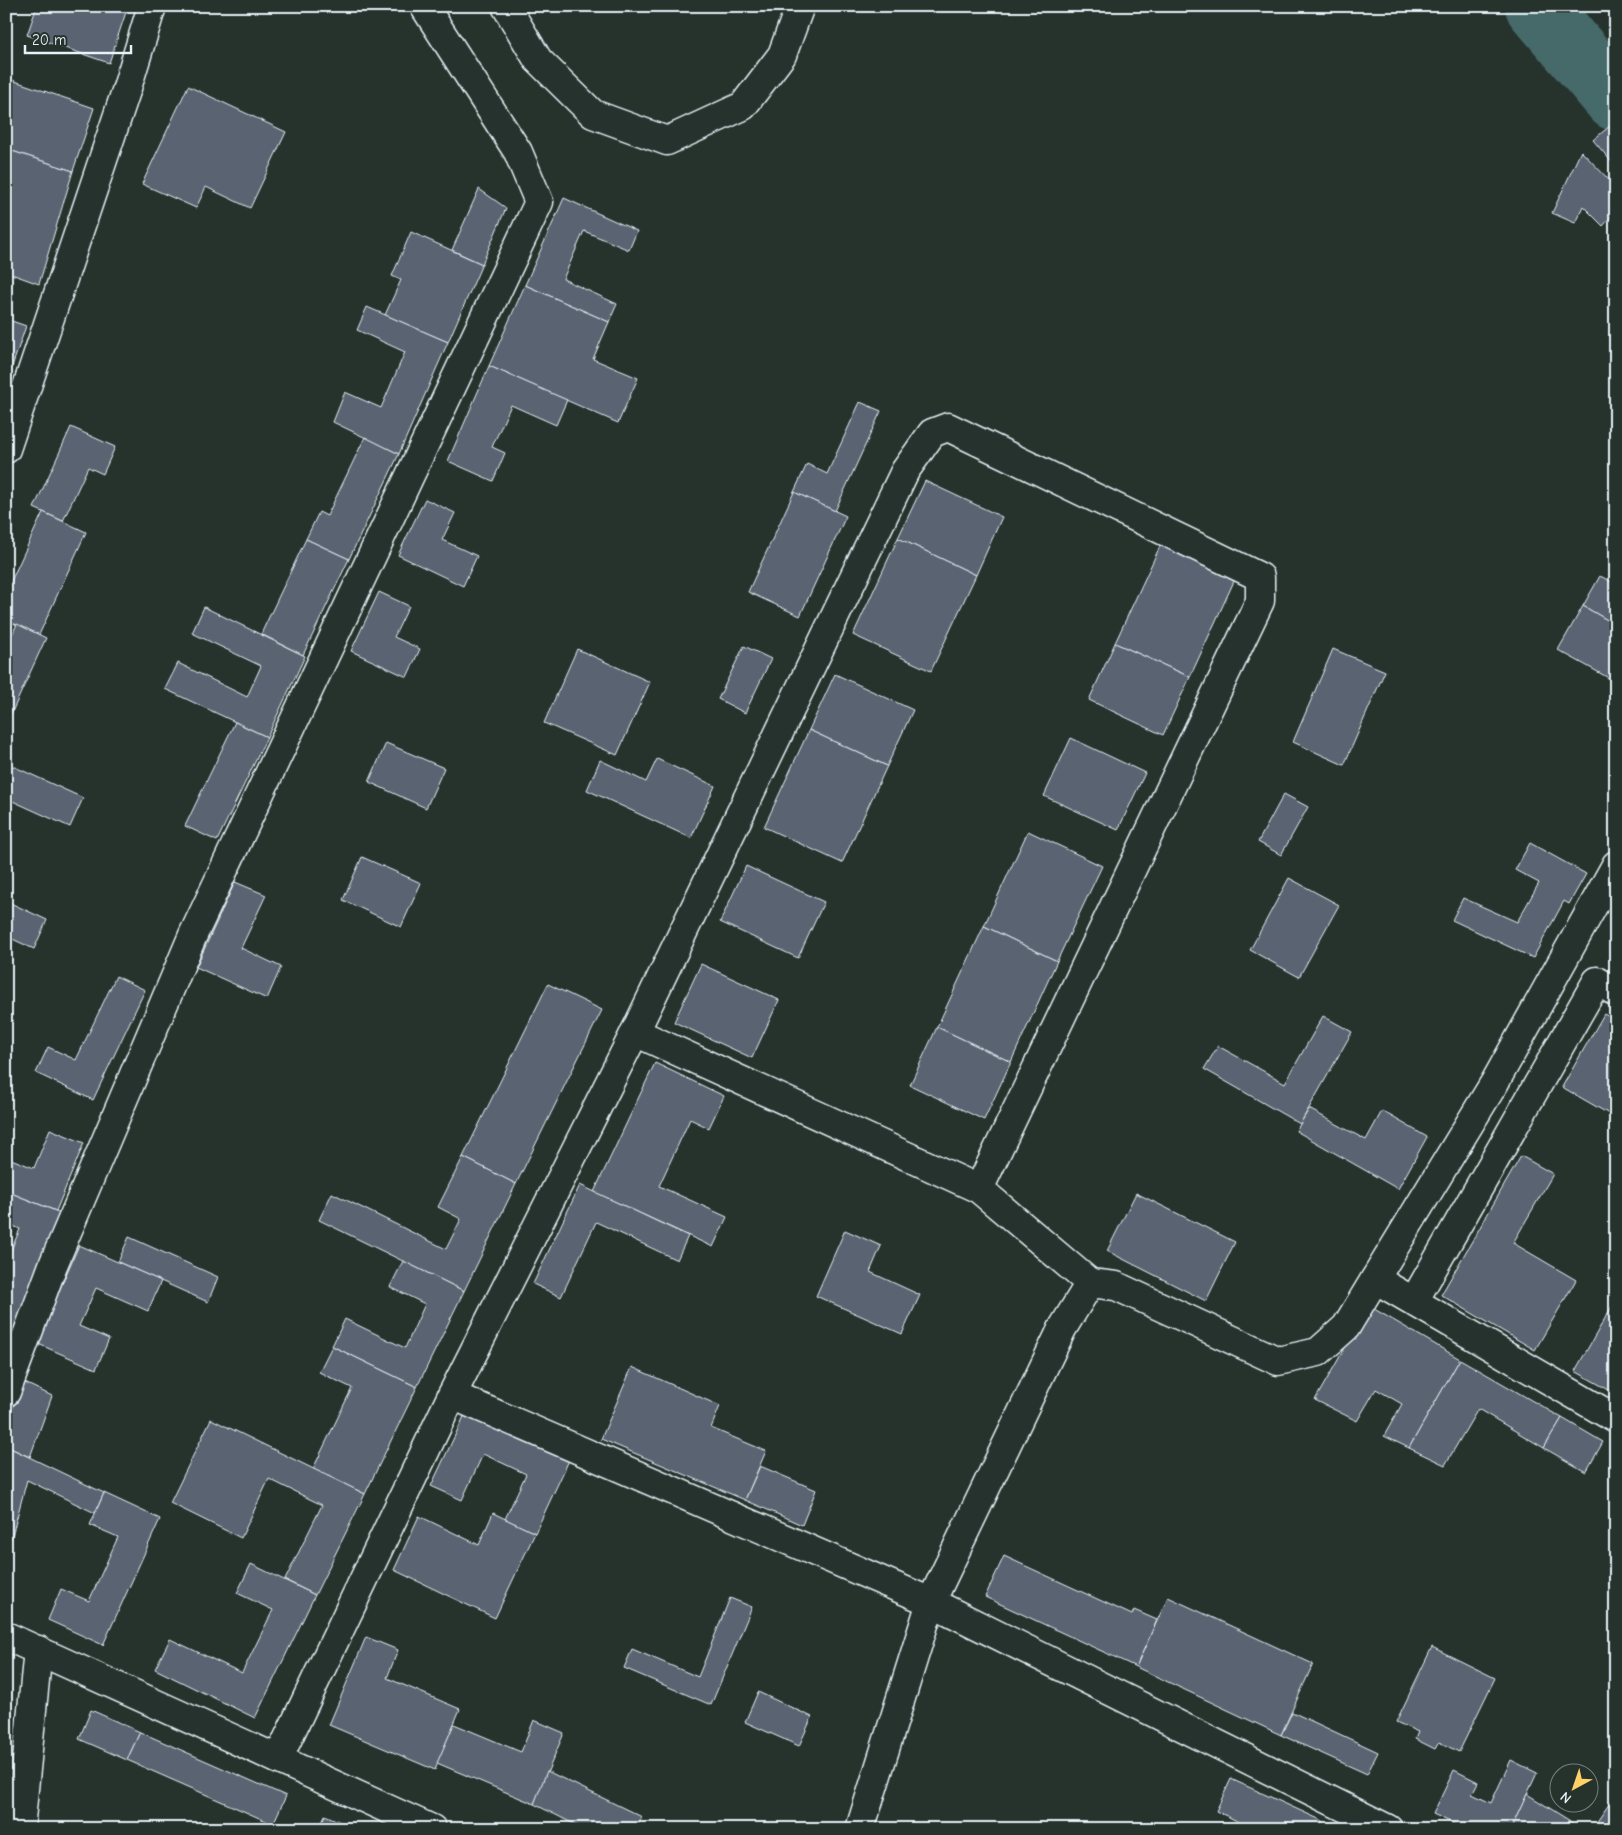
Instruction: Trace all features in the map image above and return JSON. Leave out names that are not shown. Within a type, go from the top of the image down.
[{"type":"street","points":[[6,449],[124,98],[152,6]]},
{"type":"street","points":[[6,1392],[53,1265],[193,936],[539,202],[518,152],[424,6]]},
{"type":"street","points":[[506,6],[538,60],[593,114],[666,141],[743,106],[782,55],[800,6]]},
{"type":"street","points":[[278,1759],[452,1395],[635,1032],[905,471],[932,432],[948,427],[1260,577],[1260,601],[979,1189]]},
{"type":"street","points":[[635,1032],[979,1189],[1090,1283],[1116,1286],[1278,1361],[1318,1352],[1346,1327],[1495,1082],[1616,865]]},
{"type":"street","points":[[1414,1301],[1597,982],[1616,992]]},
{"type":"street","points":[[1375,1279],[1616,1419]]},
{"type":"street","points":[[860,1829],[931,1602],[1062,1329],[1090,1283]]},
{"type":"street","points":[[452,1395],[931,1602],[1388,1829]]},
{"type":"street","points":[[6,1636],[432,1829]]},
{"type":"street","points":[[20,1829],[38,1650]]},
{"type":"building","points":[[37,6],[128,6],[109,63],[27,35]]},
{"type":"building","points":[[6,78],[94,108],[73,171],[6,149]]},
{"type":"building","points":[[188,86],[286,132],[250,208],[206,187],[196,208],[142,184]]},
{"type":"building","points":[[1616,121],[1616,167],[1593,140]]},
{"type":"building","points":[[6,149],[73,171],[39,284],[6,272]]},
{"type":"building","points":[[1581,151],[1616,187],[1616,211],[1603,226],[1583,206],[1575,223],[1552,213]]},
{"type":"building","points":[[479,189],[506,208],[482,264],[452,250]]},
{"type":"building","points":[[564,198],[637,231],[629,250],[584,231],[563,279],[617,304],[609,322],[525,285]]},
{"type":"building","points":[[411,232],[482,264],[448,342],[385,315],[401,280],[392,276]]},
{"type":"building","points":[[525,285],[609,322],[593,359],[638,378],[618,423],[489,366]]},
{"type":"building","points":[[367,307],[448,342],[399,454],[333,422],[345,392],[381,408],[405,352],[357,330]]},
{"type":"building","points":[[6,319],[26,326],[6,384]]},
{"type":"building","points":[[489,366],[567,400],[556,425],[511,405],[492,447],[505,453],[493,481],[448,461]]},
{"type":"building","points":[[860,402],[881,411],[835,511],[794,492],[807,464],[827,474]]},
{"type":"building","points":[[71,427],[115,447],[103,474],[88,467],[63,521],[34,508]]},
{"type":"building","points":[[365,437],[399,454],[349,559],[306,539],[319,512],[327,516]]},
{"type":"building","points":[[925,481],[1002,517],[976,575],[898,538]]},
{"type":"building","points":[[794,492],[846,516],[800,616],[748,592]]},
{"type":"building","points":[[425,499],[455,513],[442,540],[477,556],[463,586],[398,555]]},
{"type":"building","points":[[43,512],[86,532],[39,635],[6,620],[6,592]]},
{"type":"building","points":[[898,538],[976,575],[931,671],[853,635]]},
{"type":"building","points":[[306,539],[349,559],[303,655],[261,634]]},
{"type":"building","points":[[1161,544],[1235,579],[1190,677],[1115,643]]},
{"type":"building","points":[[1600,576],[1616,584],[1616,625],[1583,606]]},
{"type":"building","points":[[379,592],[409,606],[394,637],[420,649],[407,677],[351,651]]},
{"type":"building","points":[[1583,606],[1616,625],[1616,682],[1558,650]]},
{"type":"building","points":[[204,607],[305,656],[267,737],[165,689],[178,663],[247,697],[261,666],[192,633]]},
{"type":"building","points":[[17,624],[46,638],[6,725],[6,648]]},
{"type":"building","points":[[1115,643],[1190,677],[1163,735],[1089,700]]},
{"type":"building","points":[[744,646],[771,659],[745,713],[718,699]]},
{"type":"building","points":[[577,649],[650,682],[617,755],[544,723]]},
{"type":"building","points":[[1333,649],[1385,671],[1344,765],[1293,742]]},
{"type":"building","points":[[835,674],[913,710],[887,766],[809,730]]},
{"type":"building","points":[[235,722],[267,737],[217,841],[185,826]]},
{"type":"building","points":[[809,730],[887,766],[842,863],[764,827]]},
{"type":"building","points":[[1071,738],[1145,773],[1118,830],[1044,796]]},
{"type":"building","points":[[386,743],[444,768],[426,808],[369,782]]},
{"type":"building","points":[[657,759],[715,786],[691,838],[587,790],[600,760],[646,782]]},
{"type":"building","points":[[6,763],[83,798],[70,827],[6,798]]},
{"type":"building","points":[[1284,794],[1308,807],[1281,855],[1258,842]]},
{"type":"building","points":[[1028,831],[1102,866],[1057,961],[984,926]]},
{"type":"building","points":[[1530,843],[1586,874],[1569,904],[1564,901],[1533,958],[1452,920],[1463,898],[1517,922],[1539,883],[1515,870]]},
{"type":"building","points":[[362,857],[421,883],[401,927],[343,900]]},
{"type":"building","points":[[746,866],[824,902],[798,958],[720,922]]},
{"type":"building","points":[[1289,878],[1339,905],[1299,977],[1250,950]]},
{"type":"building","points":[[235,882],[266,895],[241,948],[281,967],[267,999],[196,967]]},
{"type":"building","points":[[6,901],[47,920],[34,949],[6,936]]},
{"type":"building","points":[[984,926],[1057,961],[1011,1062],[937,1027]]},
{"type":"building","points":[[701,964],[779,1000],[752,1058],[674,1022]]},
{"type":"building","points":[[116,976],[145,990],[93,1100],[36,1073],[48,1047],[76,1060]]},
{"type":"building","points":[[548,984],[602,1010],[516,1184],[463,1157]]},
{"type":"building","points":[[1604,1014],[1616,1021],[1616,1118],[1562,1087]]},
{"type":"building","points":[[1323,1016],[1352,1032],[1300,1124],[1204,1069],[1218,1046],[1285,1083]]},
{"type":"building","points":[[937,1027],[1011,1062],[984,1120],[910,1085]]},
{"type":"building","points":[[655,1063],[724,1096],[709,1128],[690,1119],[659,1186],[727,1217],[713,1247],[594,1192]]},
{"type":"building","points":[[1309,1109],[1366,1140],[1382,1111],[1427,1137],[1398,1189],[1296,1131]]},
{"type":"building","points":[[50,1129],[84,1143],[56,1211],[6,1191],[6,1157],[34,1168]]},
{"type":"building","points":[[1521,1156],[1553,1174],[1513,1243],[1576,1280],[1535,1350],[1441,1295]]},
{"type":"building","points":[[463,1157],[516,1184],[464,1291],[319,1220],[332,1193],[446,1249],[461,1219],[438,1207]]},
{"type":"building","points":[[580,1185],[688,1236],[677,1260],[596,1222],[561,1297],[533,1284]]},
{"type":"building","points":[[6,1191],[63,1214],[15,1328],[6,1325],[6,1262],[20,1229],[6,1223]]},
{"type":"building","points":[[1136,1193],[1235,1242],[1206,1301],[1107,1251]]},
{"type":"building","points":[[845,1230],[881,1246],[870,1272],[920,1295],[902,1334],[816,1296]]},
{"type":"building","points":[[129,1237],[218,1277],[208,1302],[118,1262]]},
{"type":"building","points":[[79,1245],[161,1281],[148,1311],[96,1288],[79,1326],[109,1339],[96,1369],[36,1343]]},
{"type":"building","points":[[403,1261],[464,1291],[417,1387],[332,1346],[345,1319],[405,1348],[425,1304],[390,1287]]},
{"type":"building","points":[[1616,1299],[1616,1394],[1575,1371]]},
{"type":"building","points":[[1369,1306],[1460,1359],[1409,1448],[1384,1436],[1402,1404],[1376,1389],[1357,1421],[1315,1400]]},
{"type":"building","points":[[6,1325],[15,1328],[6,1354]]},
{"type":"building","points":[[332,1346],[417,1387],[365,1494],[313,1469],[352,1388],[319,1372]]},
{"type":"building","points":[[1460,1359],[1562,1418],[1544,1448],[1478,1409],[1445,1465],[1409,1448]]},
{"type":"building","points":[[632,1367],[720,1406],[711,1428],[766,1451],[745,1500],[601,1439]]},
{"type":"building","points":[[23,1382],[52,1396],[30,1457],[6,1446],[6,1425]]},
{"type":"building","points":[[467,1410],[570,1458],[535,1533],[505,1519],[526,1474],[483,1454],[462,1500],[431,1486]]},
{"type":"building","points":[[1562,1418],[1603,1442],[1586,1472],[1544,1448]]},
{"type":"building","points":[[211,1419],[365,1494],[315,1595],[285,1580],[322,1505],[269,1479],[241,1538],[170,1503]]},
{"type":"building","points":[[6,1446],[104,1493],[95,1513],[27,1480],[6,1558]]},
{"type":"building","points":[[760,1466],[816,1490],[802,1525],[745,1500]]},
{"type":"building","points":[[104,1493],[160,1519],[103,1645],[48,1620],[61,1589],[89,1601],[118,1537],[90,1525]]},
{"type":"building","points":[[493,1513],[535,1533],[495,1618],[394,1570],[419,1516],[479,1545]]},
{"type":"building","points":[[1004,1556],[1132,1615],[1134,1610],[1157,1620],[1136,1667],[985,1597]]},
{"type":"building","points":[[251,1564],[315,1595],[255,1718],[155,1669],[170,1639],[242,1673],[273,1610],[237,1593]]},
{"type":"building","points":[[1168,1597],[1313,1664],[1281,1735],[1136,1667]]},
{"type":"building","points":[[730,1598],[752,1607],[711,1705],[624,1668],[632,1649],[698,1677]]},
{"type":"building","points":[[366,1637],[398,1650],[387,1678],[460,1709],[435,1770],[329,1725]]},
{"type":"building","points":[[1432,1647],[1495,1678],[1459,1752],[1439,1742],[1435,1749],[1415,1739],[1418,1732],[1396,1722]]},
{"type":"building","points":[[758,1692],[812,1717],[799,1746],[745,1722]]},
{"type":"building","points":[[91,1710],[140,1732],[127,1760],[79,1739]]},
{"type":"building","points":[[1292,1712],[1378,1752],[1367,1774],[1281,1735]]},
{"type":"building","points":[[534,1720],[564,1733],[534,1804],[437,1763],[454,1724],[521,1752]]},
{"type":"building","points":[[140,1732],[286,1796],[273,1824],[127,1760]]},
{"type":"building","points":[[1511,1760],[1537,1773],[1511,1829],[1465,1829],[1433,1814],[1454,1770],[1478,1782],[1472,1794],[1491,1803]]},
{"type":"building","points":[[547,1771],[642,1817],[636,1829],[584,1829],[534,1804]]},
{"type":"building","points":[[1231,1779],[1323,1821],[1319,1829],[1254,1829],[1216,1811]]},
{"type":"building","points":[[1527,1794],[1550,1808],[1550,1812],[1556,1812],[1583,1829],[1511,1829]]},
{"type":"building","points":[[1616,1794],[1616,1829],[1592,1829]]},
{"type":"building","points":[[325,1815],[356,1829],[319,1829]]},
{"type":"waterway","points":[[1537,6],[1616,99]]}]
